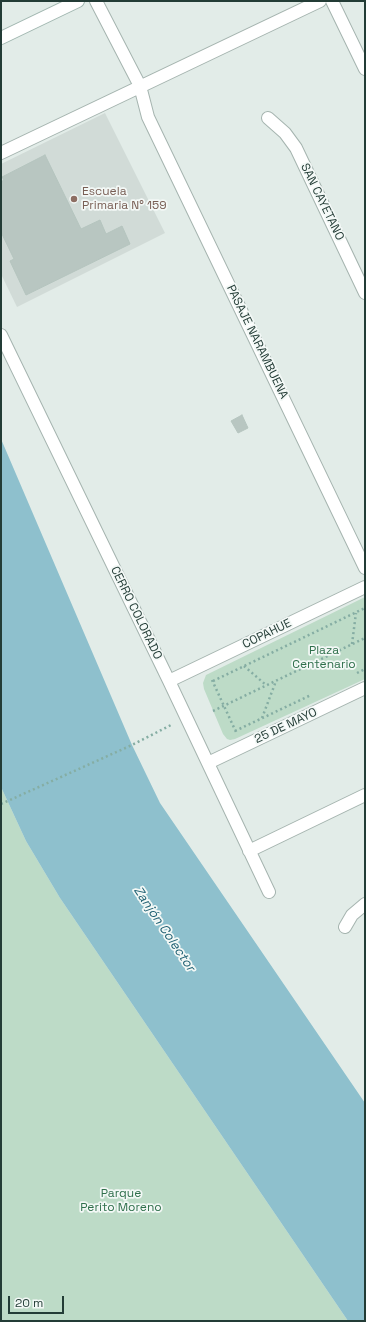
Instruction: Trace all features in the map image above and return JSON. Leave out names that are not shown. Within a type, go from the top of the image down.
[{"type":"street","points":[[1,38],[78,1]]},
{"type":"street","name":"PASAJE NARAMBUENA","points":[[96,1],[140,86],[148,116],[365,568]]},
{"type":"street","points":[[1,153],[320,1]]},
{"type":"street","points":[[332,1],[365,69]]},
{"type":"street","name":"SAN CAYETANO","points":[[268,118],[286,133],[296,148],[365,293]]},
{"type":"street","name":"CERRO COLORADO","points":[[1,334],[170,681],[186,718],[269,892]]},
{"type":"street","name":"COPAHUE","points":[[170,681],[365,587]]},
{"type":"street","name":"25 DE MAYO","points":[[208,763],[365,688]]},
{"type":"street","points":[[249,851],[365,795]]},
{"type":"street","points":[[345,927],[352,915],[365,904]]},
{"type":"path","points":[[213,681],[365,608]]},
{"type":"path","points":[[352,644],[356,612]]},
{"type":"path","points":[[213,711],[365,638]]},
{"type":"path","points":[[243,666],[266,685]]},
{"type":"path","points":[[351,676],[365,669]]},
{"type":"path","points":[[211,677],[239,738]]},
{"type":"path","points":[[262,718],[276,681]]},
{"type":"path","points":[[235,731],[317,692]]},
{"type":"path","points":[[1,804],[132,745],[186,718]]},
{"type":"shaded area","name":"Escuela Primaria N° 159","points":[[105,113],[165,233],[17,307],[1,274],[1,164]]},
{"type":"green space","name":"Plaza Centenario","points":[[365,597],[365,679],[235,739],[227,739],[223,734],[204,689],[203,683],[206,675]]},
{"type":"green space","name":"Parque Perito Moreno","points":[[1,787],[26,841],[60,898],[348,1321],[1,1321]]},
{"type":"water","name":"Zanjón Colector","points":[[1,439],[132,745],[160,803],[365,1103],[365,1321],[348,1321],[60,898],[26,841],[1,787]]},
{"type":"building","points":[[45,155],[81,229],[100,220],[106,234],[122,226],[130,244],[26,295],[10,261],[14,259],[1,232],[1,182],[4,180],[2,177]]},
{"type":"building","points":[[242,415],[248,428],[238,433],[231,421]]},
{"type":"place","name":"Escuela Primaria N° 159","points":[[74,199]]}]
